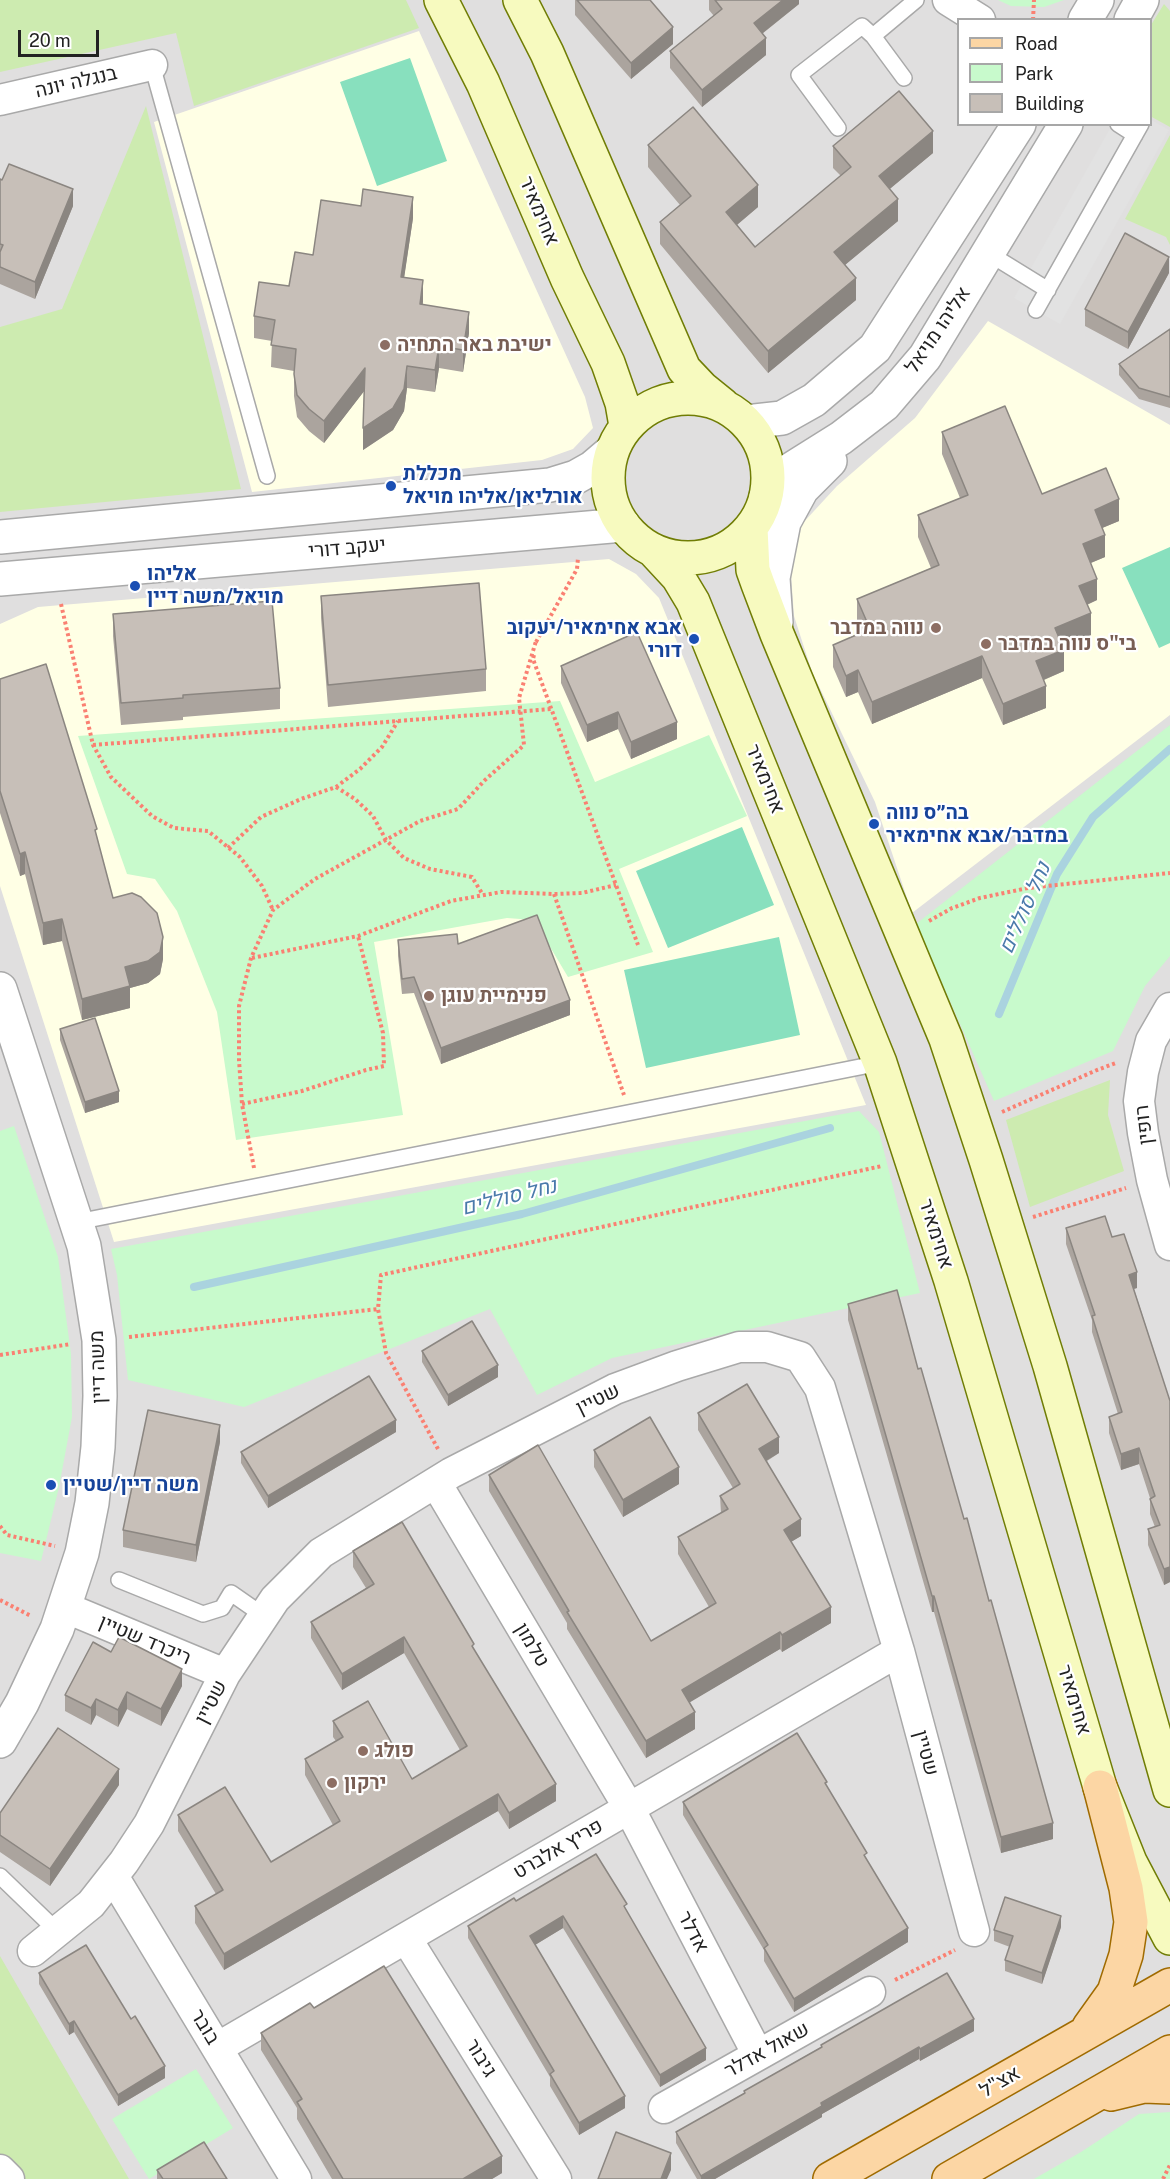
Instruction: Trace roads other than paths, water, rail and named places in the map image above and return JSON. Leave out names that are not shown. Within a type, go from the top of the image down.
[{"type":"main road","name":"אחימאיר","points":[[441,0],[483,83],[567,278],[608,363],[622,403],[619,438]]},
{"type":"main road","points":[[520,0],[547,53],[684,369],[702,388],[735,414],[761,444],[768,470],[766,496],[760,513],[751,528],[735,543],[716,553],[695,558],[674,557],[653,550],[637,540],[623,525],[611,502],[608,476],[619,438],[647,409],[672,399],[699,398],[735,414]]},
{"type":"main road","points":[[751,528],[753,570],[777,634],[946,1039],[1007,1225],[1053,1378],[1170,1790]]},
{"type":"main road","name":"אחימאיר","points":[[653,550],[678,577],[693,602],[880,1063],[958,1302],[1100,1787],[1130,1862],[1170,1938]]},
{"type":"main road","points":[[1084,2034],[1114,1992],[1126,1955],[1131,1922],[1126,1888],[1100,1787]]},
{"type":"main road","name":"אצ\"ל","points":[[830,2179],[1170,1985]]},
{"type":"main road","points":[[949,2179],[1170,2052]]},
{"type":"main road","points":[[1086,2100],[1144,2086],[1170,2086]]},
{"type":"street","points":[[1086,18],[1097,0]]},
{"type":"street","name":"בנגלה יונה","points":[[0,100],[152,65]]},
{"type":"street","name":"אליהו מויאל","points":[[766,496],[790,470],[842,438],[884,405],[924,357],[1065,126]]},
{"type":"street","points":[[735,414],[782,418],[814,400],[875,348],[1012,130]]},
{"type":"street","points":[[777,634],[773,578],[784,522],[802,489],[884,405]]},
{"type":"street","points":[[0,537],[550,485],[576,477],[592,468],[619,438]]},
{"type":"street","name":"יעקב דורי","points":[[2,580],[623,525]]},
{"type":"street","name":"משה דיין","points":[[0,989],[84,1246],[99,1340],[100,1396],[98,1447],[92,1503],[82,1553],[57,1629],[22,1703],[0,1741]]},
{"type":"street","name":"רופין","points":[[1170,1008],[1151,1041],[1139,1101],[1143,1133],[1160,1195],[1170,1245]]},
{"type":"street","name":"שטיין","points":[[33,1951],[91,1904],[113,1876],[149,1824],[225,1674],[275,1599],[321,1553],[444,1478],[615,1389],[677,1366],[739,1347],[767,1347],[800,1357],[820,1388],[899,1651],[974,1931]]},
{"type":"street","name":"טלמון","points":[[444,1478],[629,1808]]},
{"type":"street","name":"ריכרד שטיין","points":[[64,1607],[225,1674]]},
{"type":"street","name":"פריץ אלברט","points":[[217,2048],[899,1651]]},
{"type":"street","name":"אדלר","points":[[629,1808],[758,2055]]},
{"type":"street","name":"בובר","points":[[113,1876],[296,2179]]},
{"type":"street","name":"גיבור","points":[[406,1938],[556,2179]]},
{"type":"street","name":"שאול אדלר","points":[[664,2108],[870,1992]]},
{"type":"street","points":[[0,2170],[9,2179]]},
{"type":"lane","points":[[873,36],[916,0]]},
{"type":"lane","points":[[838,128],[799,75],[862,26],[873,36],[904,78]]},
{"type":"lane","points":[[152,65],[267,476]]},
{"type":"lane","points":[[1036,310],[1138,130]]},
{"type":"lane","points":[[988,253],[1048,290]]},
{"type":"lane","points":[[77,1222],[880,1063]]},
{"type":"lane","points":[[119,1580],[203,1614],[222,1608],[231,1593],[264,1616]]},
{"type":"lane","points":[[0,1876],[57,1931]]},
{"type":"waterway","name":"נחל סוללים","points":[[999,1014],[1057,874],[1093,817],[1170,749]]},
{"type":"waterway","name":"נחל סוללים","points":[[194,1287],[522,1214],[830,1128]]},
{"type":"place","name":"ישיבת באר התחיה","points":[[385,345]]},
{"type":"place","name":"מכללת אורליאן/אליהו מויאל","points":[[391,486]]},
{"type":"place","name":"אליהו מויאל/משה דיין","points":[[135,586]]},
{"type":"place","name":"נווה במדבר","points":[[936,628]]},
{"type":"place","name":"אבא אחימאיר/יעקוב דורי","points":[[694,639]]},
{"type":"place","name":"בי\"ס נווה במדבר","points":[[986,644]]},
{"type":"place","name":"בה״ס נווה במדבר/אבא אחימאיר","points":[[874,824]]},
{"type":"place","name":"פנימיית עוגן","points":[[429,996]]},
{"type":"place","name":"משה דיין/שטיין","points":[[51,1485]]},
{"type":"place","name":"פולג","points":[[363,1751]]},
{"type":"place","name":"ירקון","points":[[332,1783]]}]
